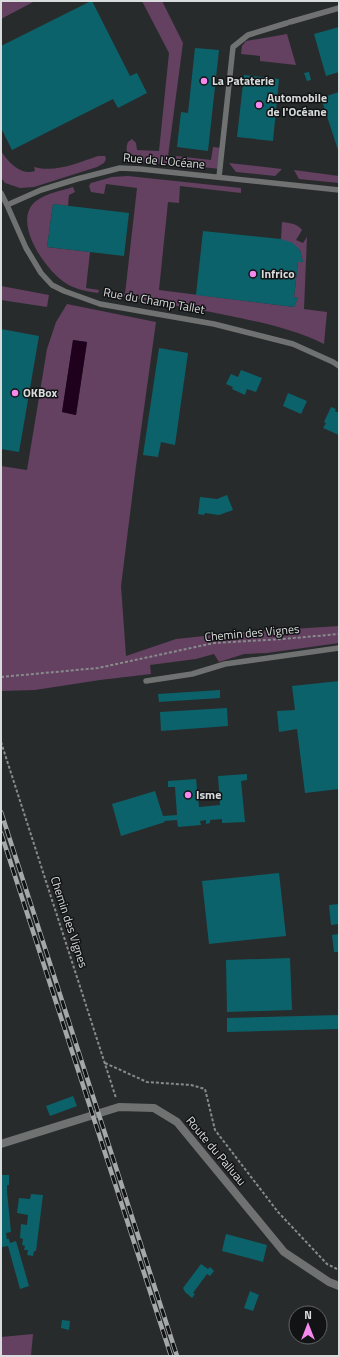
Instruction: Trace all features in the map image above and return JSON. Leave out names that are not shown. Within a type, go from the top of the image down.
[{"type":"street","name":"Route du Palluau","points":[[1,1144],[119,1107],[154,1108],[177,1122],[284,1252],[329,1282],[339,1286]]},
{"type":"lane","points":[[219,177],[233,47],[248,35],[339,8]]},
{"type":"lane","name":"Rue de L'Océane","points":[[7,205],[48,188],[120,168],[339,190]]},
{"type":"lane","points":[[1,193],[7,205]]},
{"type":"lane","name":"Rue du Champ Tallet","points":[[7,205],[26,248],[41,272],[52,285],[64,291],[100,304],[214,324],[293,344],[339,366]]},
{"type":"lane","points":[[146,681],[192,674],[225,664],[339,648]]},
{"type":"path","name":"Chemin des Vignes","points":[[1,677],[98,668],[214,643],[339,634]]},
{"type":"path","name":"Chemin des Vignes","points":[[1,742],[119,1107]]},
{"type":"path","points":[[105,1063],[147,1082],[191,1086],[205,1089],[215,1130],[278,1212],[327,1264],[339,1270]]},
{"type":"shaded area","points":[[1,1],[35,1],[1,19]]},
{"type":"shaded area","points":[[142,1],[162,1],[183,43],[167,164],[140,161],[129,155],[127,149],[128,142],[132,139],[136,143],[137,150],[159,151],[169,53]]},
{"type":"shaded area","points":[[287,34],[296,65],[260,61],[260,56],[241,54],[242,46],[246,41]]},
{"type":"shaded area","points":[[213,147],[222,148],[220,169],[183,165],[177,161],[176,156],[211,160]]},
{"type":"shaded area","points":[[1,151],[15,167],[25,172],[35,171],[34,167],[42,169],[58,168],[98,156],[105,156],[106,159],[104,163],[97,167],[34,187],[20,188],[5,183],[1,178]]},
{"type":"shaded area","points":[[229,163],[282,169],[275,176],[236,172]]},
{"type":"shaded area","points":[[294,170],[339,176],[339,183],[299,179]]},
{"type":"shaded area","points":[[128,176],[241,188],[241,193],[180,186],[179,203],[168,202],[159,290],[294,307],[298,298],[294,297],[298,262],[303,262],[300,250],[281,239],[282,222],[298,226],[302,230],[296,240],[303,243],[307,237],[304,309],[327,312],[324,344],[283,328],[262,323],[113,295],[113,292],[125,294],[137,188],[106,184],[104,194],[91,192],[89,186],[91,183],[112,177]]},
{"type":"shaded area","points":[[73,187],[75,192],[69,195],[68,206],[53,204],[47,247],[90,252],[86,288],[99,290],[98,293],[76,288],[56,276],[40,256],[29,232],[27,220],[29,210],[36,201],[49,194]]},
{"type":"shaded area","points":[[1,286],[49,295],[47,307],[1,300]]},
{"type":"shaded area","points":[[67,304],[156,322],[121,586],[126,656],[176,639],[232,633],[339,626],[339,643],[267,653],[244,654],[219,662],[214,654],[196,659],[150,665],[151,674],[35,690],[1,691],[1,466],[27,470],[47,349],[56,322]],"holes":[[[73,340],[87,342],[76,415],[62,412]]]},
{"type":"shaded area","points":[[73,340],[87,342],[76,415],[62,412]]},
{"type":"shaded area","points":[[33,1334],[31,1356],[1,1356],[1,1337]]},
{"type":"building","points":[[91,1],[130,76],[137,73],[147,93],[118,108],[113,99],[12,150],[1,128],[1,46]]},
{"type":"building","points":[[339,27],[339,72],[326,76],[314,34]]},
{"type":"building","name":"La Pataterie","points":[[195,48],[219,50],[208,151],[177,147],[181,112],[188,113]]},
{"type":"building","points":[[309,72],[311,80],[307,81],[304,73]]},
{"type":"building","name":"Automobile de l'Océane","points":[[244,75],[279,79],[273,141],[237,137]]},
{"type":"building","points":[[339,92],[339,153],[321,98]]},
{"type":"building","points":[[53,204],[129,213],[124,256],[47,247]]},
{"type":"building","name":"Infrico","points":[[203,231],[281,239],[293,243],[300,250],[303,262],[298,262],[294,297],[298,298],[294,307],[196,295]]},
{"type":"building","name":"OKBox","points":[[1,329],[39,336],[19,452],[1,449]]},
{"type":"building","points":[[159,348],[188,353],[175,445],[161,442],[158,457],[143,455]]},
{"type":"building","points":[[241,370],[262,378],[256,392],[247,389],[245,395],[232,389],[233,387],[226,384],[231,374],[238,377]]},
{"type":"building","points":[[288,393],[307,401],[301,414],[283,406]]},
{"type":"building","points":[[331,407],[336,409],[335,411],[339,413],[339,435],[323,428],[326,423],[324,422]]},
{"type":"building","points":[[227,495],[233,510],[219,515],[205,513],[204,515],[198,514],[200,497],[217,499]]},
{"type":"building","points":[[339,681],[339,789],[305,793],[297,729],[279,732],[277,711],[295,710],[292,686]]},
{"type":"building","points":[[220,690],[220,698],[159,702],[158,694]]},
{"type":"building","points":[[227,708],[228,726],[161,731],[160,712]]},
{"type":"building","points":[[247,774],[247,780],[241,781],[245,822],[222,823],[222,819],[210,820],[210,823],[206,824],[206,820],[200,821],[201,825],[178,827],[177,820],[164,821],[165,822],[121,836],[112,804],[155,791],[163,816],[177,815],[175,787],[168,787],[168,781],[196,779],[199,807],[220,805],[218,776]]},
{"type":"building","points":[[279,873],[286,936],[209,944],[202,881]]},
{"type":"building","points":[[339,904],[339,924],[331,925],[329,905]]},
{"type":"building","points":[[339,934],[339,952],[334,952],[332,935]]},
{"type":"building","points":[[290,958],[292,1010],[227,1012],[226,960]]},
{"type":"building","points":[[339,1015],[339,1029],[227,1032],[227,1018]]},
{"type":"building","points":[[73,1096],[77,1106],[50,1116],[46,1106]]},
{"type":"building","points":[[1,1175],[9,1175],[7,1192],[11,1232],[6,1233],[7,1239],[9,1239],[10,1243],[16,1241],[29,1286],[20,1289],[8,1246],[2,1247]]},
{"type":"building","points":[[31,1194],[43,1195],[36,1251],[34,1251],[33,1256],[27,1255],[28,1250],[24,1250],[25,1246],[22,1245],[23,1239],[20,1238],[21,1224],[27,1225],[28,1215],[17,1213],[19,1198],[30,1199]]},
{"type":"building","points":[[226,1234],[267,1245],[263,1262],[222,1251]]},
{"type":"building","points":[[201,1264],[208,1269],[210,1267],[214,1271],[210,1276],[207,1274],[193,1293],[195,1294],[192,1298],[183,1288]]},
{"type":"building","points":[[250,1291],[259,1295],[253,1311],[244,1308]]},
{"type":"building","points":[[62,1320],[70,1321],[69,1330],[61,1328]]},
{"type":"railway","points":[[1,812],[177,1356]]},
{"type":"railway","points":[[1,833],[171,1356]]},
{"type":"place","name":"La Pataterie","points":[[204,81]]},
{"type":"place","name":"Automobile de l'Océane","points":[[259,105]]},
{"type":"place","name":"Infrico","points":[[253,274]]},
{"type":"place","name":"OKBox","points":[[15,393]]},
{"type":"place","name":"Isme","points":[[188,795]]}]
